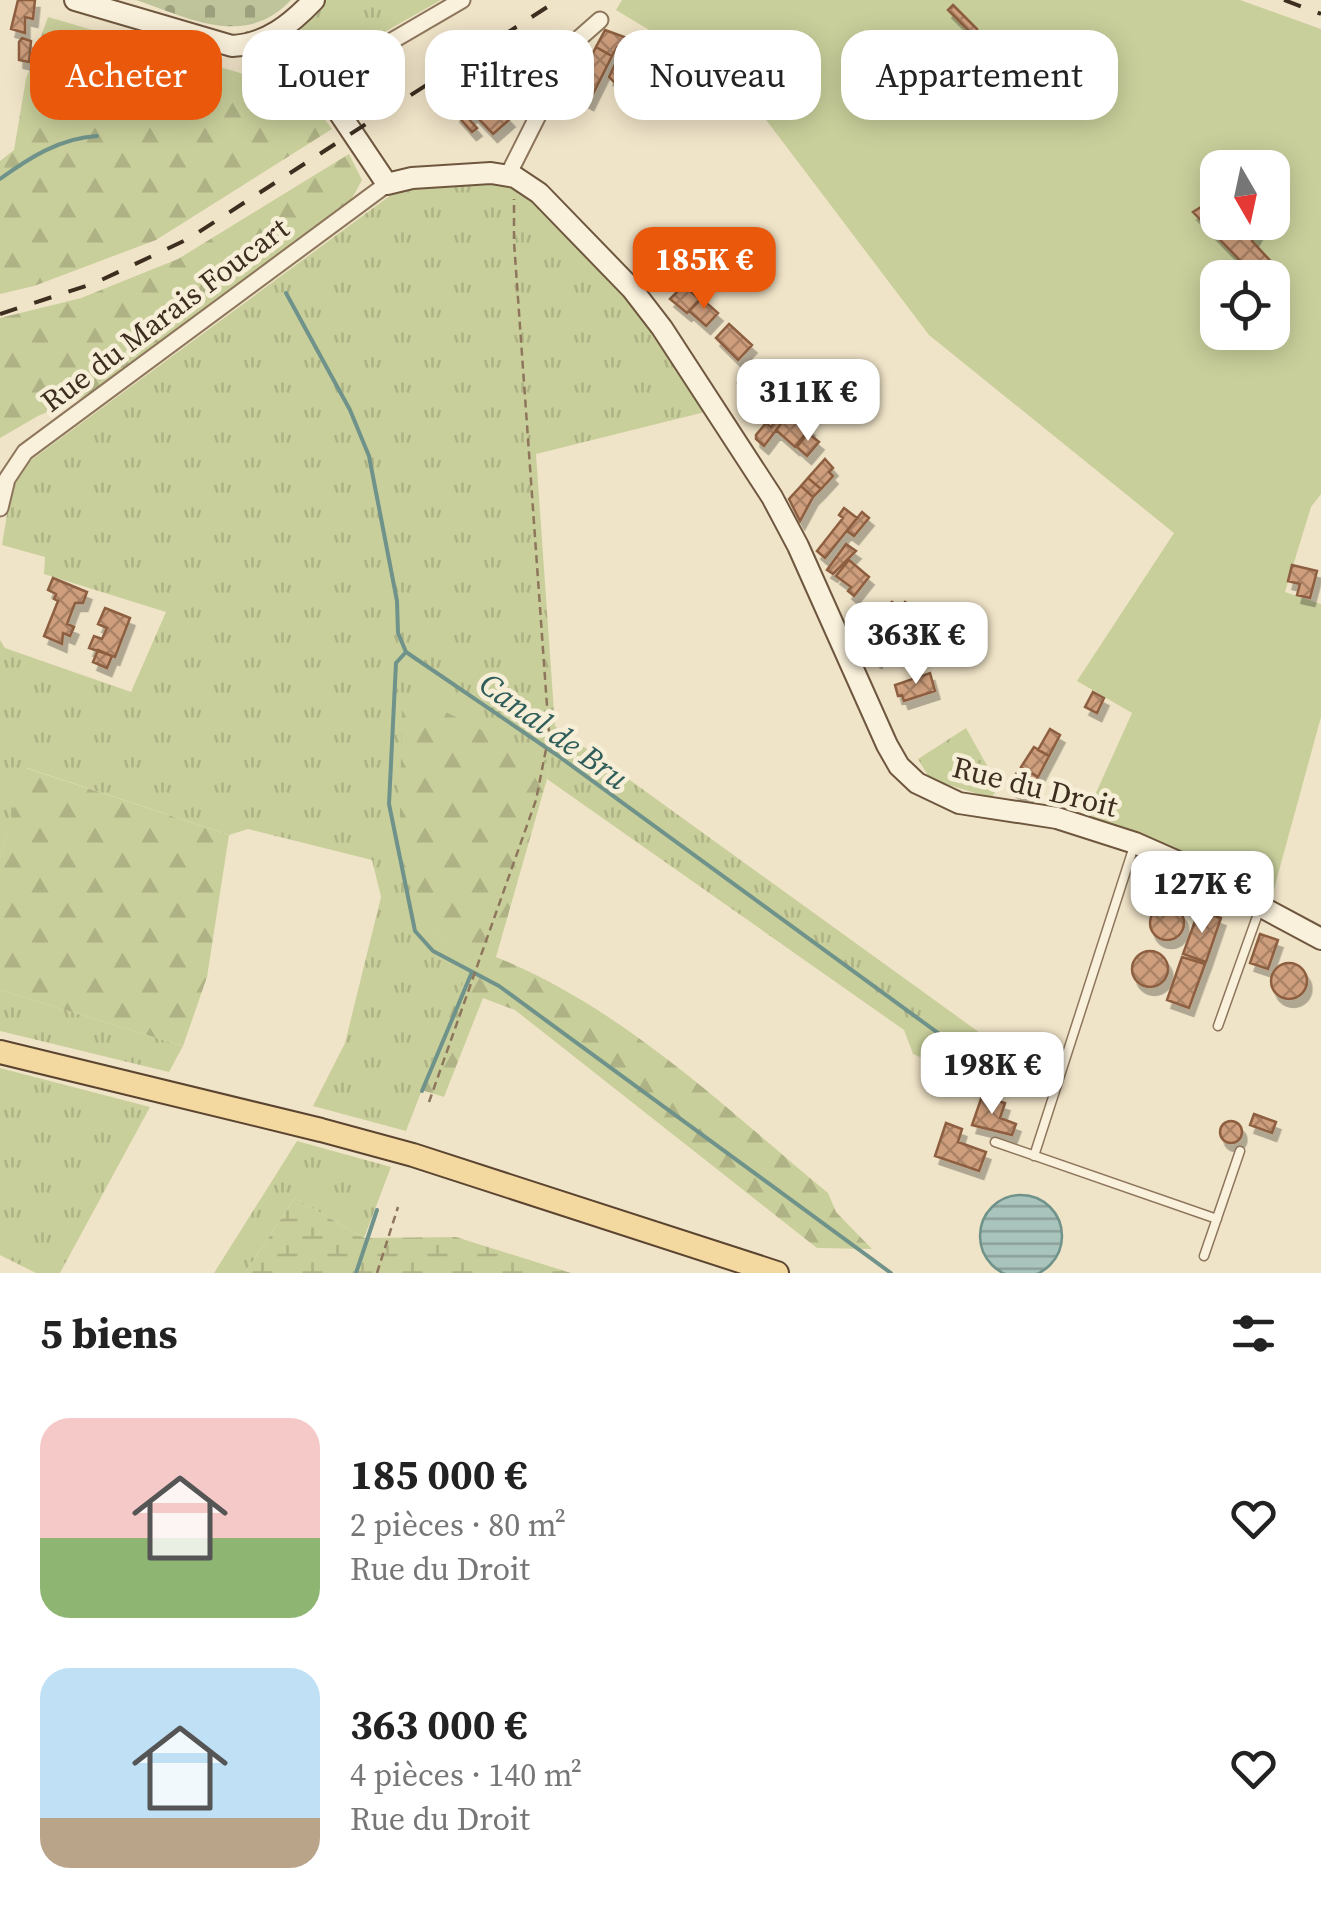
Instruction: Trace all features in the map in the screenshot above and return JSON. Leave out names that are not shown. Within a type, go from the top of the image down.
[{"type":"main road","points":[[0,1052],[413,1156],[778,1273]]},
{"type":"street","points":[[75,0],[241,45]]},
{"type":"street","points":[[282,30],[314,0]]},
{"type":"street","points":[[405,33],[462,0]]},
{"type":"street","points":[[343,120],[387,184],[412,178],[491,173],[512,176],[576,42],[600,20]]},
{"type":"street","name":"Rue du Droit","points":[[512,176],[540,193],[632,289],[694,376],[794,536],[887,745],[905,772],[924,788],[950,800],[1057,818],[1135,844],[1178,862],[1321,939]]},
{"type":"street","name":"Rue du Marais Foucart","points":[[0,508],[6,478],[25,452],[387,184]]},
{"type":"lane","points":[[1034,1156],[1135,844]]},
{"type":"lane","points":[[1218,1026],[1260,908]]},
{"type":"lane","points":[[995,1142],[1217,1219]]},
{"type":"lane","points":[[1204,1256],[1240,1151]]},
{"type":"path","points":[[429,1102],[536,800],[548,742],[512,176]]},
{"type":"path","points":[[377,1273],[398,1207]]},
{"type":"green space","points":[[136,0],[291,0],[273,15],[236,26],[196,21]]},
{"type":"green space","points":[[325,0],[441,0],[388,30],[302,30],[299,25]]},
{"type":"green space","points":[[622,0],[1240,0],[1321,29],[1321,494],[1311,507],[1285,592],[1321,604],[1321,717],[1271,900],[1086,815],[1132,713],[1077,681],[1174,533],[929,335],[766,120],[821,120],[821,30],[649,30],[616,10]]},
{"type":"green space","points":[[48,17],[93,30],[43,30]]},
{"type":"green space","points":[[30,68],[30,120],[222,120],[222,68],[242,74],[242,120],[326,120],[332,129],[156,240],[34,286],[0,294],[0,161],[14,150]]},
{"type":"green space","points":[[349,154],[362,180],[351,200],[93,393],[38,416],[0,438],[0,318],[81,298],[178,259]]},
{"type":"green space","points":[[476,181],[520,187],[622,286],[709,411],[536,454],[555,726],[994,1043],[1018,1050],[1003,1094],[913,1054],[904,1030],[547,779],[551,764],[428,927],[471,964],[406,1131],[313,1106],[345,1043],[381,897],[372,860],[248,829],[229,835],[27,768],[0,858],[0,640],[5,648],[131,692],[166,612],[44,574],[45,557],[2,545],[10,496],[23,466],[395,192]]},
{"type":"green space","points":[[414,696],[551,765],[496,957],[587,1003],[671,1062],[828,1193],[836,1212],[872,1249],[817,1248],[515,1010],[483,998],[444,1097],[421,1090],[470,964],[428,927],[399,861],[402,705]]},
{"type":"green space","points":[[966,728],[999,787],[991,798],[930,779],[918,759]]},
{"type":"green space","points":[[26,768],[229,835],[207,977],[183,1046],[0,990],[0,858]]},
{"type":"green space","points":[[0,990],[183,1046],[169,1072],[0,1031]]},
{"type":"green space","points":[[0,1068],[150,1107],[60,1273],[36,1273],[0,1255]]},
{"type":"green space","points":[[297,1141],[391,1167],[364,1238],[295,1198],[245,1273],[214,1273]]},
{"type":"green space","points":[[295,1198],[364,1238],[456,1237],[571,1273],[245,1273]]},
{"type":"water","points":[[1005,1198],[1037,1198],[1055,1213],[1061,1228],[1059,1252],[1039,1273],[1003,1273],[983,1252],[983,1220]]},
{"type":"building","points":[[18,0],[35,0],[33,19],[25,17],[25,33],[11,29]]},
{"type":"building","points":[[953,5],[977,29],[968,30],[948,10]]},
{"type":"building","points":[[605,30],[614,33],[612,56],[596,47]]},
{"type":"building","points":[[22,38],[30,41],[29,62],[19,60]]},
{"type":"building","points":[[596,47],[612,56],[594,92]]},
{"type":"building","points":[[461,120],[470,120],[477,128],[472,132]]},
{"type":"building","points":[[480,120],[509,120],[493,134]]},
{"type":"building","points":[[1220,240],[1253,240],[1270,260],[1240,260]]},
{"type":"building","points":[[676,247],[692,265],[677,278],[660,261]]},
{"type":"building","points":[[684,285],[700,300],[687,313],[670,299]]},
{"type":"building","points":[[701,298],[718,313],[706,326],[689,311]]},
{"type":"building","points":[[729,324],[752,345],[738,360],[716,338]]},
{"type":"building","points":[[748,371],[771,390],[761,401],[738,383]]},
{"type":"building","points":[[786,408],[790,412],[764,446],[756,435],[766,423],[771,427]]},
{"type":"building","points":[[790,412],[810,428],[795,447],[776,430]]},
{"type":"building","points":[[808,433],[819,442],[807,456],[797,447]]},
{"type":"building","points":[[825,459],[833,468],[829,472],[833,476],[821,489],[808,478]]},
{"type":"building","points":[[808,478],[821,489],[813,497],[801,486]]},
{"type":"building","points":[[801,486],[813,497],[800,521],[789,499]]},
{"type":"building","points":[[844,508],[857,518],[825,558],[817,551],[843,518],[839,515]]},
{"type":"building","points":[[862,512],[869,518],[854,536],[847,531]]},
{"type":"building","points":[[846,544],[856,551],[833,574],[827,570]]},
{"type":"building","points":[[849,560],[869,577],[854,596],[848,591],[851,587],[836,576]]},
{"type":"building","points":[[1292,565],[1317,571],[1310,598],[1297,595],[1300,584],[1288,581]]},
{"type":"building","points":[[53,578],[87,592],[83,603],[75,603],[67,624],[74,627],[70,636],[63,633],[62,644],[44,636],[58,601],[54,599],[56,594],[48,590]]},
{"type":"building","points":[[892,602],[901,607],[905,602],[911,606],[877,660],[861,648]]},
{"type":"building","points":[[105,608],[130,618],[115,657],[89,648],[94,636],[102,639],[107,628],[98,624]]},
{"type":"building","points":[[98,650],[112,656],[107,668],[93,662]]},
{"type":"building","points":[[930,673],[935,691],[904,701],[902,695],[898,696],[895,685]]},
{"type":"building","points":[[1093,692],[1104,698],[1097,713],[1085,707]]},
{"type":"building","points":[[1050,729],[1060,735],[1049,756],[1038,750]]},
{"type":"building","points":[[1034,747],[1049,756],[1038,777],[1021,767]]},
{"type":"building","points":[[1027,771],[1038,777],[1027,797],[1009,787],[1016,774],[1024,778]]},
{"type":"building","points":[[1167,906],[1179,911],[1184,923],[1179,935],[1167,940],[1155,935],[1150,923],[1155,911]]},
{"type":"building","points":[[1199,910],[1221,918],[1206,962],[1183,954]]},
{"type":"building","points":[[1260,934],[1278,940],[1268,969],[1250,963]]},
{"type":"building","points":[[1150,951],[1162,957],[1168,969],[1162,981],[1150,987],[1138,981],[1132,969],[1138,957]]},
{"type":"building","points":[[1182,957],[1205,964],[1189,1008],[1167,1000]]},
{"type":"building","points":[[1289,963],[1301,969],[1307,981],[1301,993],[1289,999],[1277,993],[1271,981],[1277,969]]},
{"type":"building","points":[[982,1096],[1005,1103],[1000,1118],[1016,1124],[1012,1135],[972,1125]]},
{"type":"building","points":[[1254,1114],[1276,1122],[1272,1133],[1250,1125]]},
{"type":"building","points":[[1231,1121],[1239,1124],[1239,1140],[1231,1143],[1223,1140],[1220,1132],[1223,1124]]},
{"type":"building","points":[[946,1123],[962,1129],[958,1142],[986,1152],[979,1171],[935,1156]]},
{"type":"waterway","name":"Canal de Bru","points":[[0,179],[58,145],[97,136]]},
{"type":"waterway","name":"Canal de Bru","points":[[286,293],[350,410],[369,456],[397,601],[398,633],[406,652],[557,755],[986,1068]]},
{"type":"waterway","points":[[406,652],[396,663],[389,804],[415,931],[433,951],[499,986],[891,1273]]},
{"type":"waterway","points":[[422,1091],[472,972]]},
{"type":"waterway","points":[[356,1273],[377,1210]]},
{"type":"railway","points":[[0,314],[95,283],[188,239],[558,0]]},
{"type":"railway","points":[[1284,0],[1321,14]]}]
